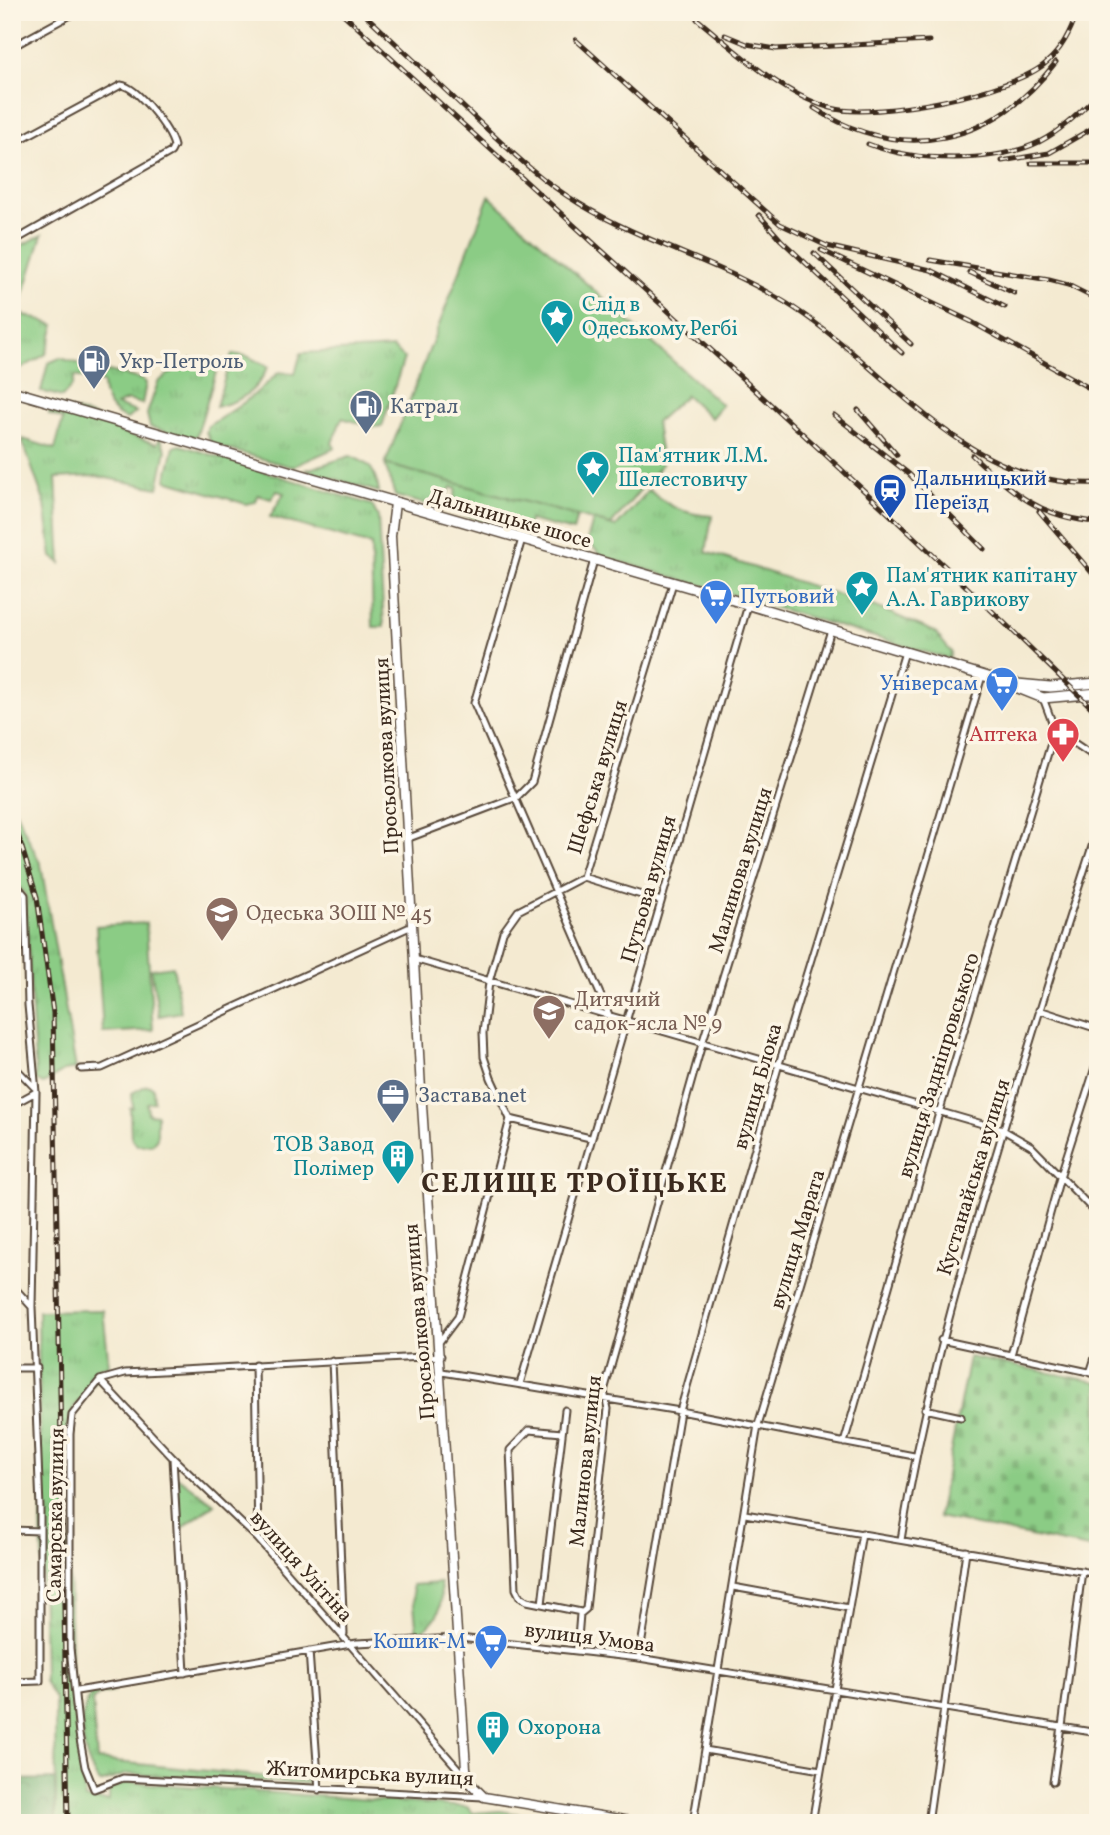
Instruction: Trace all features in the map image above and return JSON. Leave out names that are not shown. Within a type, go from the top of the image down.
[{"type":"main road","name":"Дальницьке шосе","points":[[12,391],[998,680]]},
{"type":"main road","points":[[998,680],[1036,687],[1098,683]]},
{"type":"main road","points":[[998,680],[1043,698],[1098,693]]},
{"type":"street","points":[[12,47],[76,12]]},
{"type":"street","points":[[12,144],[117,85],[128,86],[142,97],[170,137],[173,149],[12,242]]},
{"type":"street","name":"Просьолкова вулиця","points":[[395,503],[391,536],[429,1230],[440,1341],[469,1782]]},
{"type":"street","points":[[522,539],[474,703],[610,1017]]},
{"type":"street","points":[[409,838],[517,797],[531,782],[594,560]]},
{"type":"street","name":"Шефська вулиця","points":[[510,1119],[484,1057],[483,1034],[489,982],[503,932],[517,911],[583,877],[673,583]]},
{"type":"street","name":"Путьова вулиця","points":[[520,1384],[748,605]]},
{"type":"street","name":"Малинова вулиця","points":[[577,1651],[581,1612],[586,1609],[608,1409],[604,1391],[702,1044],[831,630]]},
{"type":"street","name":"вулиця Блока","points":[[639,1658],[680,1411],[779,1064],[905,652]]},
{"type":"street","name":"вулиця Марата","points":[[693,1823],[758,1425],[982,676]]},
{"type":"street","points":[[1043,698],[1055,730],[1098,760]]},
{"type":"street","name":"вулиця Задніпровського","points":[[844,1443],[939,1113],[1055,730]]},
{"type":"street","name":"Кустанайська вулиця","points":[[901,1540],[914,1456],[941,1340],[1039,1010],[1098,828]]},
{"type":"street","points":[[583,877],[661,901]]},
{"type":"street","points":[[12,879],[25,895],[35,1089],[32,1307],[37,1368],[40,1531],[40,1681],[12,1682]]},
{"type":"street","points":[[80,1069],[102,1068],[412,926]]},
{"type":"street","points":[[414,959],[1003,1130],[1031,1146],[1098,1215]]},
{"type":"street","points":[[1039,1010],[1098,1029]]},
{"type":"street","points":[[1010,1354],[1061,1174],[1098,1058]]},
{"type":"street","points":[[12,1064],[35,1089]]},
{"type":"street","points":[[12,1105],[35,1089]]},
{"type":"street","points":[[440,1341],[458,1317],[510,1119],[590,1138]]},
{"type":"street","points":[[12,1285],[32,1307]]},
{"type":"street","points":[[941,1340],[1098,1374]]},
{"type":"street","points":[[1090,1373],[1098,1348]]},
{"type":"street","points":[[100,1380],[125,1373],[441,1356]]},
{"type":"street","points":[[332,1361],[344,1635]]},
{"type":"street","points":[[255,1365],[258,1538]]},
{"type":"street","points":[[12,1368],[37,1368]]},
{"type":"street","points":[[442,1372],[680,1411],[914,1456]]},
{"type":"street","name":"вулиця Улітіна","points":[[100,1380],[173,1458],[258,1538],[469,1782]]},
{"type":"street","name":"Самарська вулиця","points":[[94,1789],[85,1767],[81,1745],[77,1691],[70,1648],[70,1434],[72,1415],[100,1380]]},
{"type":"street","points":[[925,1409],[961,1418]]},
{"type":"street","points":[[542,1604],[565,1410]]},
{"type":"street","points":[[562,1433],[529,1430],[510,1450],[516,1589],[523,1600],[581,1612]]},
{"type":"street","points":[[173,1458],[185,1673]]},
{"type":"street","points":[[745,1514],[1098,1574]]},
{"type":"street","points":[[12,1530],[40,1531]]},
{"type":"street","points":[[812,1823],[862,1534]]},
{"type":"street","points":[[928,1823],[966,1551]]},
{"type":"street","points":[[1053,1782],[1082,1572]]},
{"type":"street","points":[[733,1587],[849,1608]]},
{"type":"street","name":"вулиця Умова","points":[[77,1691],[348,1645],[458,1638],[639,1658],[1098,1733]]},
{"type":"street","points":[[309,1651],[319,1790]]},
{"type":"street","points":[[705,1751],[821,1770]]},
{"type":"street","name":"Житомирська вулиця","points":[[94,1789],[123,1779],[484,1797],[643,1823]]},
{"type":"street","points":[[469,1782],[484,1797]]},
{"type":"green space","points":[[489,196],[722,405],[711,418],[686,395],[656,422],[662,464],[611,525],[385,464]]},
{"type":"green space","points":[[42,235],[18,313],[55,325],[46,354],[12,374],[12,250]]},
{"type":"green space","points":[[393,348],[404,358],[382,426],[373,427],[342,418],[332,443],[335,448],[292,467],[212,445],[206,432],[208,426],[245,402],[279,372],[295,374],[301,353]]},
{"type":"green space","points":[[232,354],[247,356],[268,367],[247,394],[216,407]]},
{"type":"green space","points":[[60,358],[84,365],[86,373],[99,377],[109,371],[143,380],[146,383],[142,404],[128,400],[116,405],[136,412],[127,419],[121,417],[109,405],[104,395],[103,383],[75,376],[72,386],[62,397],[41,391],[48,363]]},
{"type":"green space","points":[[191,358],[213,364],[217,369],[197,435],[192,439],[150,427],[147,414],[158,382]]},
{"type":"green space","points":[[49,403],[119,424],[120,432],[157,444],[160,438],[166,450],[158,488],[96,476],[56,478],[61,563],[52,557],[45,504],[23,443],[23,439],[55,449],[63,419],[49,414]]},
{"type":"green space","points":[[180,445],[372,505],[378,517],[384,627],[373,627],[371,545],[270,517],[284,493],[277,491],[271,499],[258,495],[256,502],[246,504],[166,480],[174,447]]},
{"type":"green space","points":[[350,456],[371,468],[379,492],[306,470]]},
{"type":"green space","points":[[385,464],[577,516],[573,531],[529,520],[525,534],[452,511],[456,489],[451,487],[441,508],[395,496]]},
{"type":"green space","points":[[649,490],[678,509],[712,516],[706,552],[876,607],[935,632],[951,652],[949,659],[602,556],[587,541],[593,520],[616,527]]},
{"type":"green space","points":[[12,804],[41,865],[76,1069],[64,1071],[43,1084],[36,1080],[25,894],[12,878]]},
{"type":"green space","points":[[146,923],[153,1030],[103,1033],[96,926]]},
{"type":"green space","points":[[173,966],[181,1012],[159,1016],[151,969]]},
{"type":"green space","points":[[147,1085],[153,1087],[154,1102],[147,1103],[148,1114],[157,1115],[157,1138],[152,1144],[137,1145],[131,1137],[132,1093]]},
{"type":"green space","points":[[103,1310],[109,1366],[95,1368],[97,1378],[74,1407],[67,1427],[71,1680],[85,1799],[109,1801],[109,1789],[128,1782],[467,1807],[473,1813],[500,1811],[577,1823],[56,1823],[55,1699],[44,1681],[38,1311]]},
{"type":"green space","points":[[969,1357],[1098,1382],[1098,1550],[938,1517]]},
{"type":"green space","points":[[177,1476],[214,1504],[181,1529]]},
{"type":"green space","points":[[440,1583],[441,1600],[438,1613],[430,1624],[417,1634],[412,1585]]},
{"type":"green space","points":[[95,1689],[109,1689],[112,1692],[98,1695],[92,1701],[97,1760],[310,1781],[311,1784],[127,1774],[100,1783],[89,1762],[83,1736],[84,1710]]},
{"type":"green space","points":[[55,1779],[56,1823],[12,1823],[12,1780]]},
{"type":"railway","points":[[341,12],[912,535],[1098,714]]},
{"type":"railway","points":[[362,12],[512,153],[580,204],[633,231],[742,279],[794,308],[830,334],[934,422],[971,447],[1009,467],[1052,480],[1098,483]]},
{"type":"railway","points":[[697,19],[743,58],[794,93],[831,108],[851,111],[910,107],[1005,84],[1047,62],[1062,45],[1077,12]]},
{"type":"railway","points":[[725,35],[747,44],[776,49],[929,41]]},
{"type":"railway","points":[[576,40],[780,224],[827,246],[931,270],[1005,307]]},
{"type":"railway","points":[[814,108],[847,126],[881,136],[913,140],[945,137],[975,128],[1004,112],[1031,90],[1056,62]]},
{"type":"railway","points":[[868,144],[930,157],[1000,154],[1047,138],[1098,95]]},
{"type":"railway","points":[[1002,161],[1049,153],[1098,125]]},
{"type":"railway","points":[[1031,163],[1098,163]]},
{"type":"railway","points":[[759,215],[781,240],[902,353]]},
{"type":"railway","points":[[821,250],[970,321],[1098,393]]},
{"type":"railway","points":[[814,253],[911,344]]},
{"type":"railway","points":[[930,260],[1049,280],[1068,285],[1098,300]]},
{"type":"railway","points":[[969,272],[1014,293]]},
{"type":"railway","points":[[858,410],[897,455]]},
{"type":"railway","points":[[834,415],[909,474],[984,549]]},
{"type":"railway","points":[[972,455],[1015,492],[1043,509],[1078,520],[1098,522]]},
{"type":"railway","points":[[1039,511],[1098,580]]},
{"type":"railway","points":[[12,815],[37,897],[53,1013],[68,1823]]},
{"type":"railway","points":[[373,1823],[397,1820],[480,1823]]},
{"type":"place","name":"Слід в Одеському Регбі","points":[[557,346]]},
{"type":"place","name":"Укр-Петроль","points":[[94,391]]},
{"type":"place","name":"Катрал","points":[[366,436]]},
{"type":"place","name":"Пам'ятник Л.М. Шелестовичу","points":[[593,497]]},
{"type":"place","name":"Дальницький Переїзд","points":[[890,520]]},
{"type":"place","name":"Пам'ятник капітану А.А. Гаврикову","points":[[862,617]]},
{"type":"place","name":"Путьовий","points":[[716,626]]},
{"type":"place","name":"Універсам","points":[[1002,713]]},
{"type":"place","name":"Аптека","points":[[1063,764]]},
{"type":"place","name":"Одеська ЗОШ № 45","points":[[222,943]]},
{"type":"place","name":"Дитячий садок-ясла № 9","points":[[549,1041]]},
{"type":"place","name":"Застава.net","points":[[393,1125]]},
{"type":"place","name":"ТОВ Завод Полімер","points":[[398,1186]]},
{"type":"place","name":"Кошик-М","points":[[491,1671]]},
{"type":"place","name":"Охорона","points":[[493,1757]]},
{"type":"district","name":"СЕЛИЩЕ ТРОЇЦЬКЕ","points":[[575,1182]]}]
